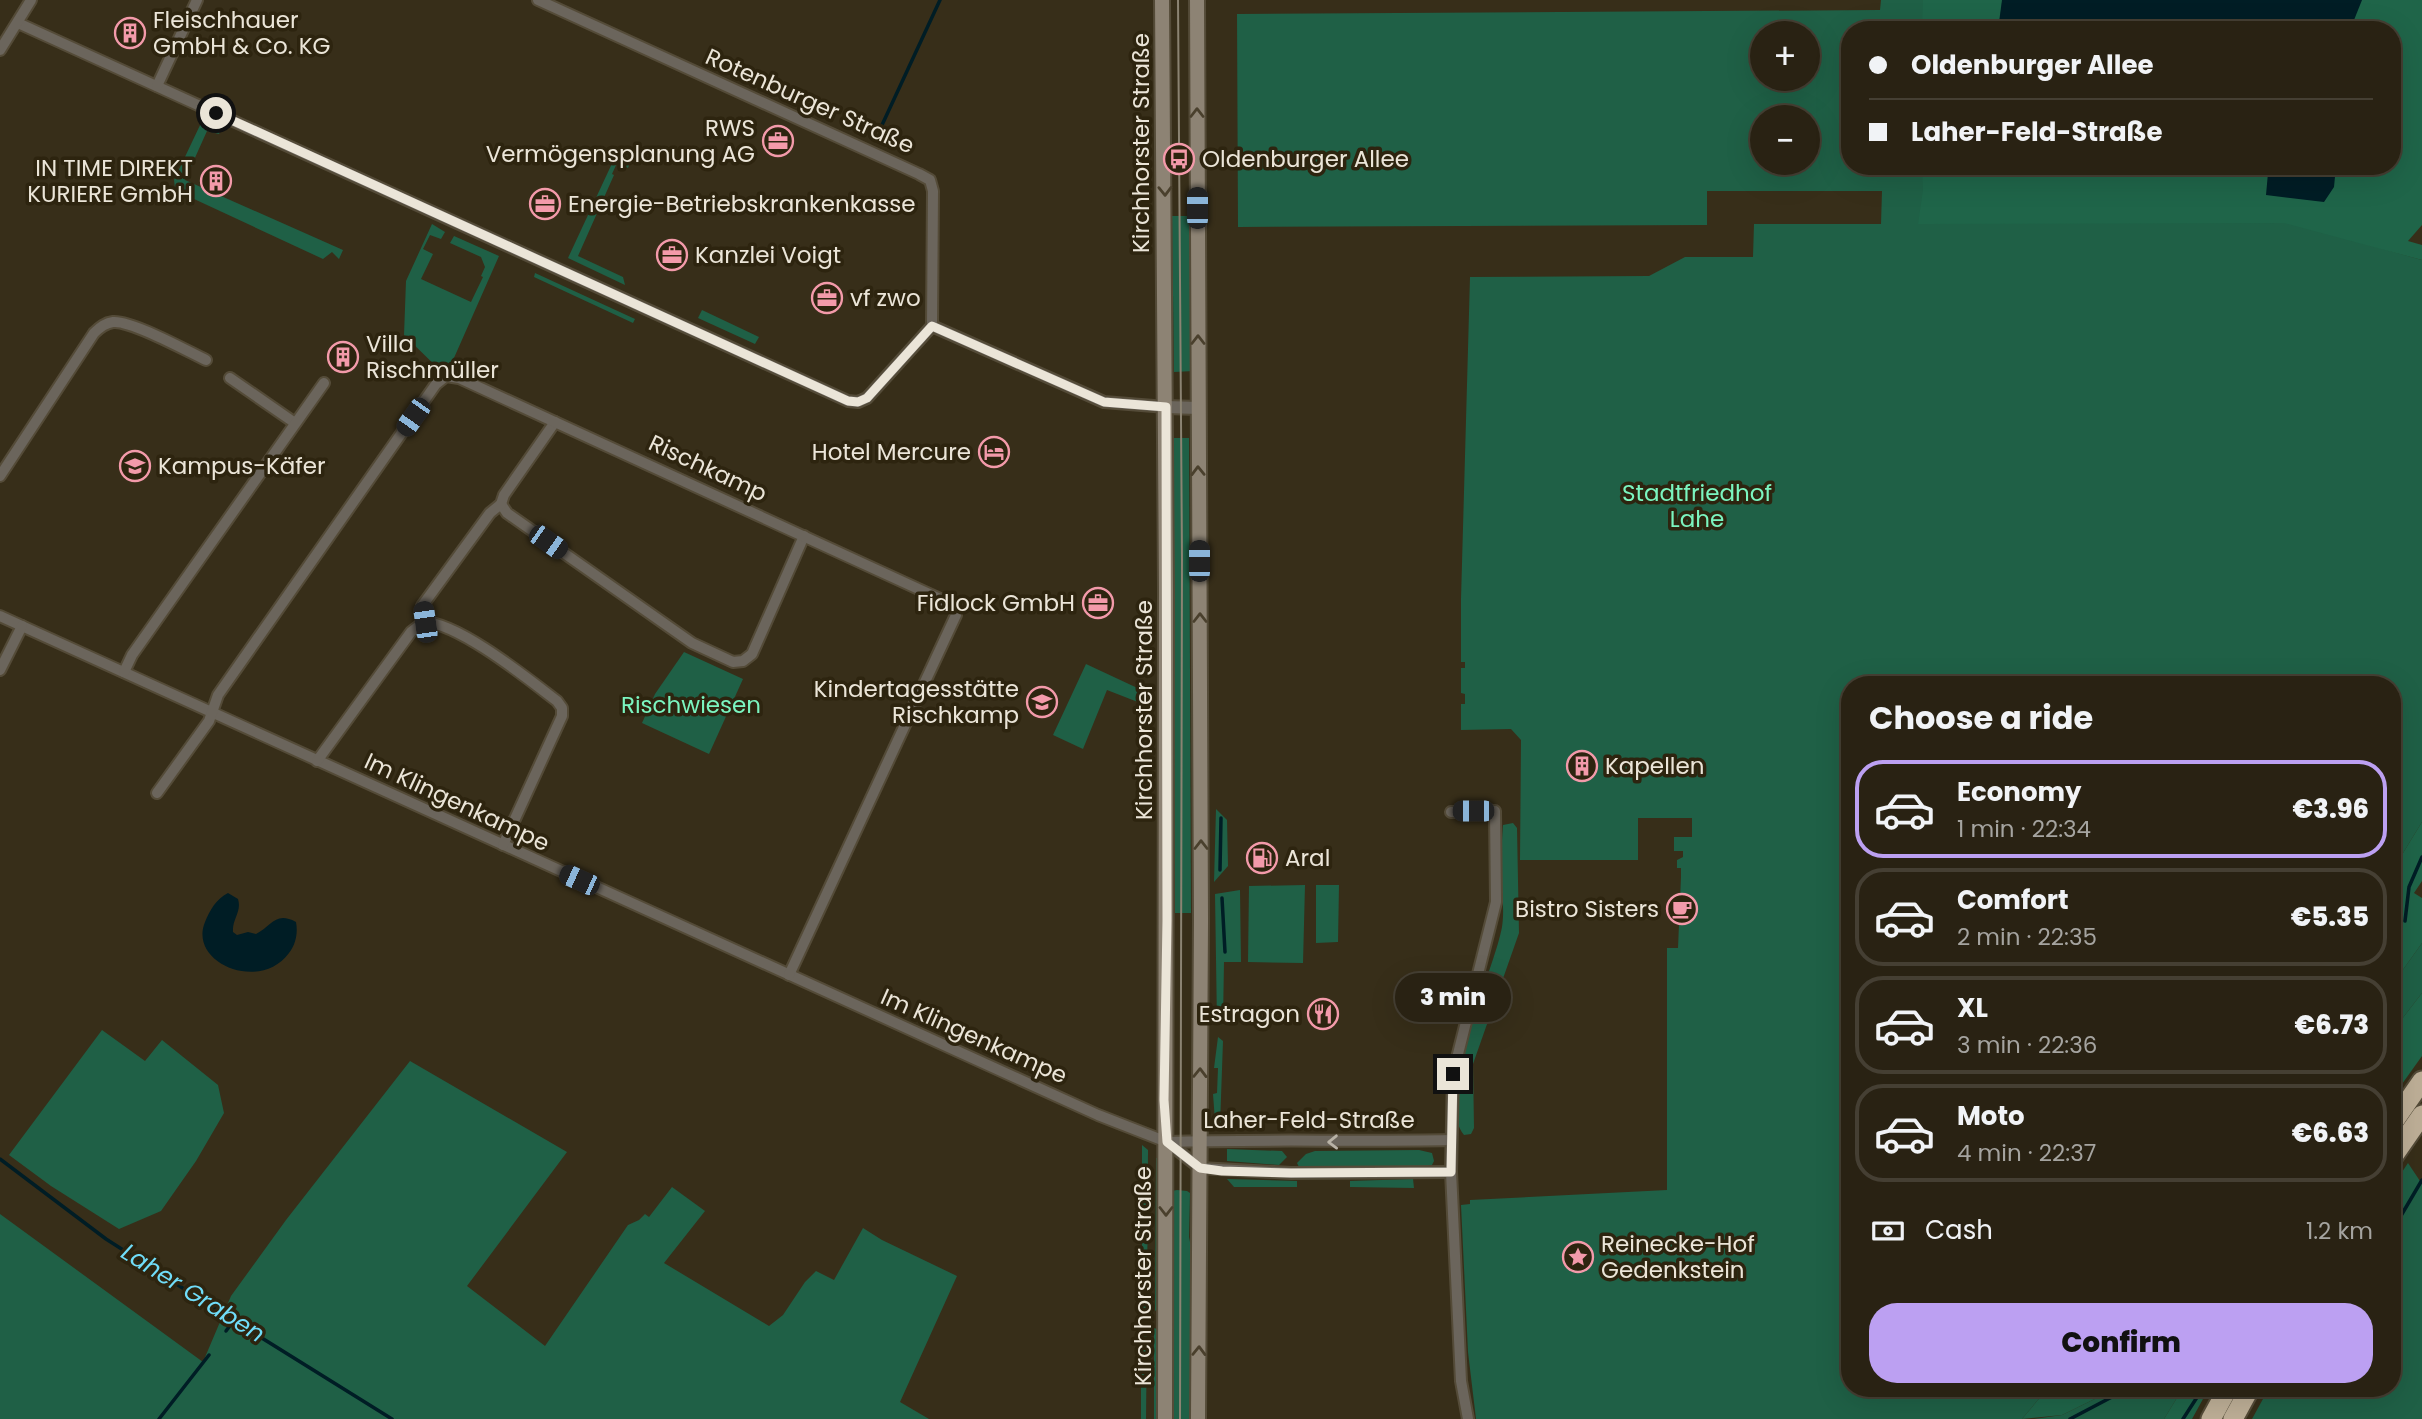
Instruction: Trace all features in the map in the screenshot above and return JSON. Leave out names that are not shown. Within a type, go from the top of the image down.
[{"type":"highway","points":[[2401,1111],[2422,1081]]},
{"type":"highway","points":[[2401,1145],[2422,1115]]},
{"type":"highway","points":[[2211,1419],[2223,1397]]},
{"type":"highway","points":[[2233,1419],[2245,1397]]},
{"type":"main road","name":"Kirchhorster Straße","points":[[1163,0],[1166,407],[1166,1419]]},
{"type":"main road","points":[[1197,0],[1200,1141],[1198,1419]]},
{"type":"street","points":[[0,50],[31,0]]},
{"type":"street","points":[[157,86],[197,0]]},
{"type":"street","name":"Rotenburger Straße","points":[[538,0],[930,180],[933,191],[932,326]]},
{"type":"street","points":[[18,23],[848,401],[858,402],[867,398],[932,326],[1104,402],[1198,408]]},
{"type":"street","points":[[0,476],[88,342],[102,326],[111,322],[128,324],[206,360]]},
{"type":"street","name":"Rischkamp","points":[[156,793],[209,721],[218,695],[436,384],[446,376],[459,378],[955,608],[956,615],[789,975]]},
{"type":"street","points":[[230,378],[295,423]]},
{"type":"street","points":[[124,672],[131,655],[324,383]]},
{"type":"street","points":[[425,622],[422,606],[489,513],[501,504],[504,495],[555,422]]},
{"type":"street","points":[[501,504],[507,513],[692,643],[733,662],[743,661],[752,653],[804,536]]},
{"type":"street","name":"Im Klingenkampe","points":[[0,616],[1097,1115],[1167,1142]]},
{"type":"street","points":[[317,761],[411,632],[425,622],[442,625],[512,667],[557,701],[562,708],[562,716],[503,845]]},
{"type":"street","points":[[0,670],[22,626]]},
{"type":"street","points":[[1451,812],[1495,811],[1496,902],[1453,1074],[1451,1172],[1461,1381],[1468,1419]]},
{"type":"street","name":"Laher-Feld-Straße","points":[[1167,1142],[1451,1140]]},
{"type":"street","name":"Laher-Feld-Straße","points":[[1167,1142],[1200,1168],[1291,1173],[1451,1172]]},
{"type":"green space","name":"Stadtfriedhof Lahe","points":[[1881,0],[2422,0],[2422,128],[2401,172],[2401,21],[1841,21],[1841,175],[2399,175],[2366,244],[2422,260],[2422,822],[2401,856],[2401,676],[1841,676],[1841,1397],[2040,1397],[2022,1419],[1476,1419],[1468,1352],[1461,1205],[1470,1204],[1470,1200],[1667,1190],[1667,948],[1678,948],[1681,868],[1677,868],[1677,860],[1683,857],[1683,851],[1674,851],[1674,837],[1692,837],[1692,818],[1638,818],[1638,860],[1520,860],[1521,740],[1511,729],[1461,730],[1461,704],[1465,704],[1465,694],[1461,693],[1461,668],[1465,668],[1465,662],[1461,662],[1461,599],[1470,277],[1649,276],[1685,257],[1753,257],[1754,224],[1881,224],[1882,191],[1707,191],[1707,225],[1238,227],[1237,14],[1880,10]]},
{"type":"green space","points":[[1923,0],[2002,0],[1999,21],[1922,21]]},
{"type":"green space","points":[[2362,0],[2422,0],[2422,225],[2408,241],[2422,245],[2422,260],[2284,223],[1918,224],[1922,175],[2401,175],[2401,21],[2354,21]]},
{"type":"green space","points":[[202,121],[221,129],[219,134],[207,131],[185,180],[343,250],[339,259],[332,252],[323,259],[175,188],[174,180]]},
{"type":"green space","points":[[615,157],[623,161],[625,157],[631,160],[628,168],[617,163],[578,256],[623,277],[625,285],[568,258]]},
{"type":"green space","points":[[1172,216],[1191,216],[1194,371],[1174,372]]},
{"type":"green space","points":[[432,224],[445,232],[441,239],[430,235],[423,249],[433,254],[421,279],[471,302],[485,267],[481,257],[450,243],[454,236],[499,256],[446,376],[404,335],[406,281]]},
{"type":"green space","points":[[535,273],[635,319],[633,323],[534,277]]},
{"type":"green space","points":[[702,310],[759,337],[755,344],[698,318]]},
{"type":"green space","points":[[1173,438],[1189,438],[1191,913],[1175,913]]},
{"type":"green space","name":"Rischwiesen","points":[[684,652],[743,679],[709,754],[642,723],[655,694]]},
{"type":"green space","points":[[1086,664],[1146,692],[1148,706],[1107,690],[1083,749],[1053,735]]},
{"type":"green space","points":[[1216,809],[1227,820],[1228,866],[1214,882]]},
{"type":"green space","points":[[2422,822],[2422,881],[2414,893],[2422,898],[2422,943],[2401,972],[2401,856]]},
{"type":"green space","points":[[1513,823],[1517,828],[1519,933],[1473,1064],[1474,1128],[1471,1134],[1464,1135],[1456,1117],[1460,1065],[1502,927],[1503,825]]},
{"type":"green space","points":[[1305,885],[1303,963],[1248,962],[1249,886]]},
{"type":"green space","points":[[1316,885],[1339,885],[1338,942],[1316,943]]},
{"type":"green space","points":[[1240,890],[1241,962],[1224,962],[1223,1021],[1220,1025],[1217,1024],[1215,894]]},
{"type":"green space","points":[[2422,943],[2422,993],[2401,1020],[2401,972]]},
{"type":"green space","points":[[2422,993],[2422,1056],[2401,1085],[2401,1020]]},
{"type":"green space","points":[[102,1030],[145,1061],[162,1040],[218,1085],[224,1113],[196,1161],[161,1211],[119,1229],[51,1186],[9,1155]]},
{"type":"green space","points":[[1218,1037],[1223,1041],[1220,1126],[1215,1121],[1213,1094],[1217,1093],[1218,1068],[1214,1068]]},
{"type":"green space","points":[[410,1061],[567,1152],[467,1286],[545,1346],[628,1225],[645,1214],[649,1217],[672,1187],[705,1211],[664,1263],[769,1326],[783,1315],[805,1282],[816,1271],[834,1280],[863,1228],[957,1276],[900,1402],[929,1419],[0,1419],[0,1214],[203,1362],[231,1296],[286,1220]]},
{"type":"green space","points":[[1142,1145],[1148,1150],[1147,1314],[1142,1315]]},
{"type":"green space","points":[[1227,1149],[1282,1151],[1287,1157],[1279,1165],[1227,1161]]},
{"type":"green space","points":[[1419,1150],[1432,1153],[1432,1165],[1415,1168],[1300,1169],[1297,1163],[1306,1154],[1315,1151]]},
{"type":"green space","points":[[1156,1158],[1160,1188],[1160,1307],[1155,1311]]},
{"type":"green space","points":[[2408,1163],[2422,1184],[2422,1419],[2252,1419],[2264,1397],[2401,1397],[2401,1174]]},
{"type":"green space","points":[[1227,1179],[1297,1181],[1297,1187],[1234,1187]]},
{"type":"green space","points":[[1413,1179],[1414,1188],[1350,1187],[1350,1181]]},
{"type":"green space","points":[[1172,1191],[1190,1193],[1192,1419],[1171,1419]]},
{"type":"green space","points":[[1147,1325],[1146,1419],[1141,1419],[1141,1326]]},
{"type":"green space","points":[[1154,1328],[1160,1330],[1159,1419],[1154,1419]]},
{"type":"green space","points":[[2040,1397],[2099,1397],[2062,1415],[2022,1419]]},
{"type":"green space","points":[[2099,1397],[2177,1397],[2164,1419],[2034,1419],[2062,1415]]},
{"type":"green space","points":[[2177,1397],[2204,1397],[2192,1419],[2164,1419]]},
{"type":"water","points":[[2002,0],[2362,0],[2354,21],[1999,21]]},
{"type":"water","points":[[2268,175],[2335,175],[2334,187],[2324,202],[2266,195]]},
{"type":"water","points":[[228,893],[238,899],[239,908],[233,927],[233,932],[237,935],[248,932],[256,934],[278,919],[296,922],[297,934],[293,946],[276,965],[261,971],[245,972],[216,960],[207,950],[203,937],[205,922],[214,905]]},
{"type":"waterway","points":[[882,125],[940,0]]},
{"type":"waterway","points":[[1220,870],[1221,818]]},
{"type":"waterway","points":[[2405,921],[2409,887],[2422,857]]},
{"type":"waterway","points":[[1222,898],[1225,952]]},
{"type":"waterway","name":"Laher Graben","points":[[0,1159],[106,1239],[392,1419]]},
{"type":"waterway","points":[[2401,1216],[2422,1180]]},
{"type":"waterway","points":[[226,1331],[234,1320]]},
{"type":"waterway","points":[[159,1419],[209,1355]]},
{"type":"waterway","name":"Laher Graben","points":[[2070,1419],[2112,1397]]},
{"type":"waterway","points":[[2183,1419],[2197,1397]]},
{"type":"tram line","points":[[1178,0],[1182,559],[1180,1419]]},
{"type":"place","name":"Fleischhauer GmbH & Co. KG","points":[[130,33]]},
{"type":"place","name":"RWS Vermögensplanung AG","points":[[778,141]]},
{"type":"place","name":"Oldenburger Allee","points":[[1179,159]]},
{"type":"place","name":"IN TIME DIREKT KURIERE GmbH","points":[[216,181]]},
{"type":"place","name":"Energie-Betriebskrankenkasse","points":[[545,204]]},
{"type":"place","name":"Kanzlei Voigt","points":[[672,255]]},
{"type":"place","name":"vf zwo","points":[[827,298]]},
{"type":"place","name":"Villa Rischmüller","points":[[343,357]]},
{"type":"place","name":"Hotel Mercure","points":[[994,452]]},
{"type":"place","name":"Kampus-Käfer","points":[[135,466]]},
{"type":"place","name":"Fidlock GmbH","points":[[1098,603]]},
{"type":"place","name":"Kindertagesstätte Rischkamp","points":[[1042,702]]},
{"type":"place","name":"Kapellen","points":[[1582,766]]},
{"type":"place","name":"Aral","points":[[1262,858]]},
{"type":"place","name":"Bistro Sisters","points":[[1682,909]]},
{"type":"place","name":"Estragon","points":[[1323,1014]]},
{"type":"place","name":"Reinecke-Hof Gedenkstein","points":[[1578,1257]]},
{"type":"route","points":[[216,113],[848,401],[858,402],[867,398],[932,326],[1104,402],[1166,407],[1167,920],[1164,1100],[1167,1142],[1200,1168],[1222,1171],[1451,1172],[1453,1074]]}]
